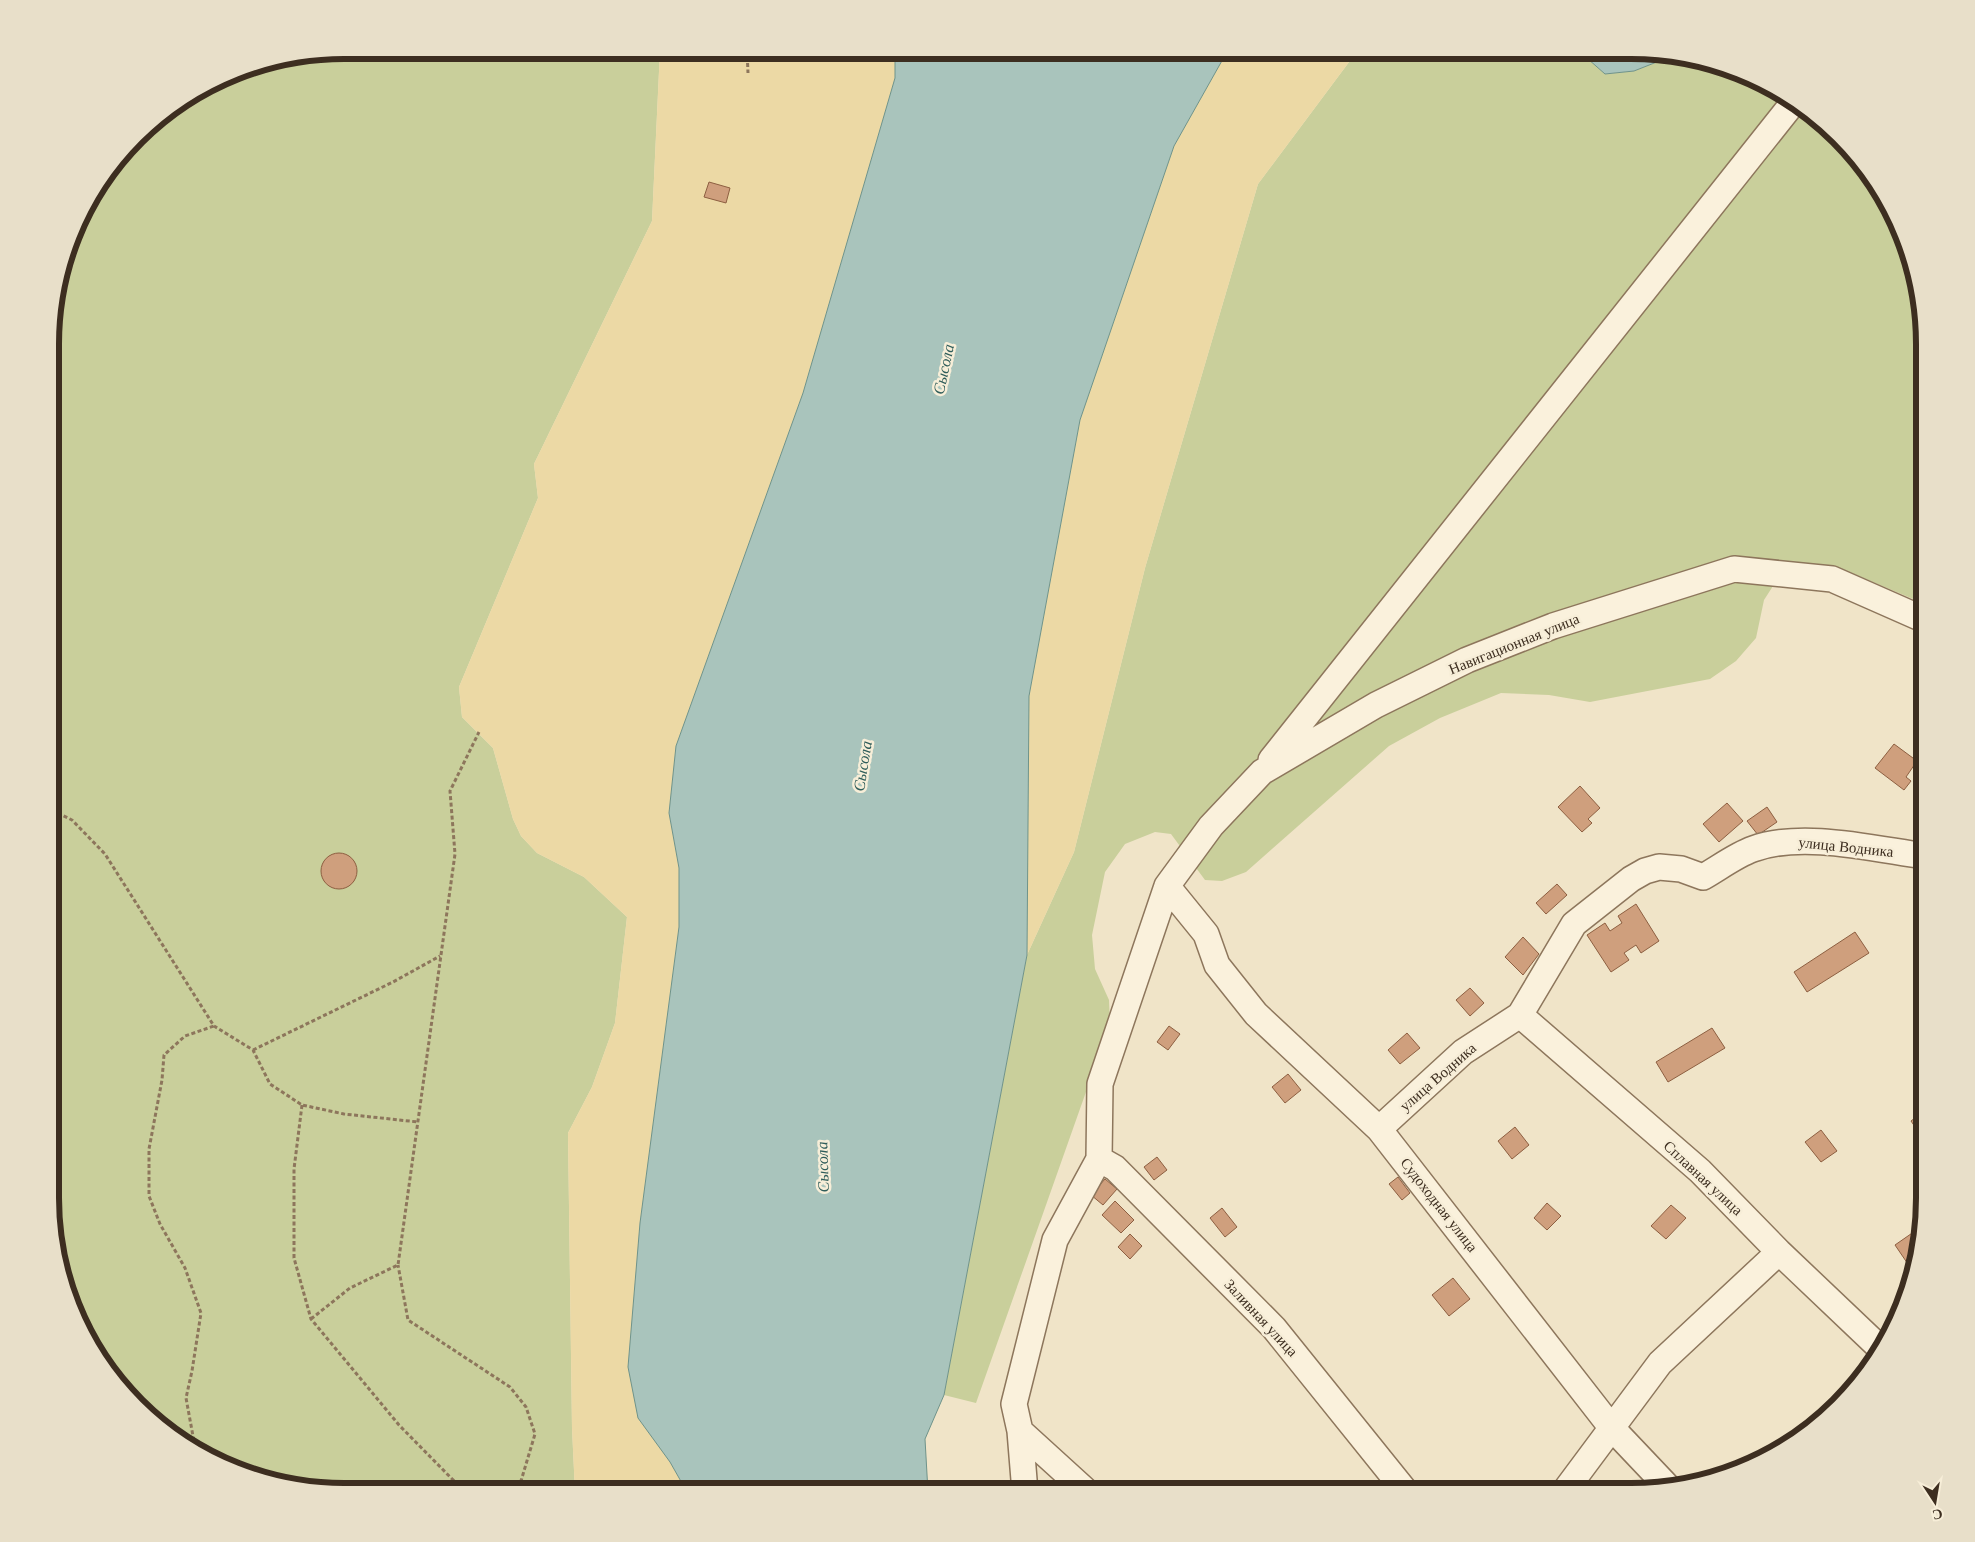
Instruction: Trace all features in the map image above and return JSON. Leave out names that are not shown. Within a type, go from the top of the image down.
[{"type":"street","points":[[1262,772],[1790,107]]},
{"type":"street","name":"Навигационная улица","points":[[1099,1159],[1100,1084],[1167,886],[1211,826],[1262,772],[1376,705],[1467,660],[1553,626],[1734,569],[1832,579],[1916,616]]},
{"type":"street","name":"улица Водника","points":[[1379,1129],[1463,1052],[1520,1015],[1574,924],[1644,871],[1659,867],[1673,868],[1703,877],[1752,849],[1783,841],[1812,840],[1916,855]]},
{"type":"street","name":"Судоходная улица","points":[[1167,886],[1206,934],[1217,965],[1256,1014],[1379,1129],[1611,1426],[1663,1482]]},
{"type":"street","name":"Сплавная улица","points":[[1520,1015],[1700,1171],[1779,1252],[1876,1344]]},
{"type":"street","points":[[1024,1483],[1020,1431],[1014,1404],[1055,1240],[1099,1159]]},
{"type":"street","name":"Заливная улица","points":[[1099,1159],[1115,1168],[1274,1328],[1399,1483]]},
{"type":"street","points":[[1570,1483],[1611,1426],[1660,1363],[1779,1252]]},
{"type":"street","points":[[1020,1431],[1077,1483]]},
{"type":"path","points":[[747,59],[748,73]]},
{"type":"path","points":[[479,732],[450,792],[455,854],[398,1265],[408,1320],[510,1387],[526,1407],[535,1434],[521,1481],[512,1483]]},
{"type":"path","points":[[59,814],[72,820],[105,854],[214,1026],[253,1050],[270,1084],[302,1105],[344,1114],[418,1122]]},
{"type":"path","points":[[253,1050],[393,982],[441,956]]},
{"type":"path","points":[[194,1441],[186,1398],[201,1313],[185,1268],[160,1224],[149,1196],[149,1149],[162,1080],[164,1055],[185,1036],[214,1026]]},
{"type":"path","points":[[302,1105],[294,1169],[294,1258],[311,1319],[399,1425],[456,1483]]},
{"type":"path","points":[[311,1319],[350,1288],[398,1265]]},
{"type":"green space","points":[[325,59],[660,59],[652,221],[534,464],[538,498],[459,687],[462,717],[493,748],[513,819],[521,836],[537,853],[584,877],[627,917],[615,1023],[592,1087],[568,1133],[572,1428],[575,1483],[325,1483],[288,1478],[252,1468],[218,1454],[185,1435],[156,1413],[129,1386],[107,1357],[88,1324],[74,1290],[64,1254],[59,1217],[59,325],[64,288],[80,235],[97,201],[118,170],[142,142],[170,118],[201,97],[235,80],[288,64]]},
{"type":"green space","points":[[1351,59],[1588,59],[1605,74],[1634,71],[1661,60],[1669,61],[1705,68],[1740,80],[1790,107],[1833,142],[1868,185],[1895,235],[1907,270],[1916,325],[1916,600],[1835,566],[1796,571],[1773,586],[1764,600],[1756,638],[1736,661],[1710,679],[1590,702],[1549,695],[1501,693],[1440,718],[1389,746],[1246,872],[1222,881],[1205,880],[1171,834],[1155,832],[1125,844],[1105,872],[1092,935],[1095,969],[1109,1000],[1110,1024],[976,1403],[944,1395],[1027,955],[1074,852],[1145,568],[1258,184]]},
{"type":"sand","points":[[660,59],[895,59],[895,78],[803,393],[676,746],[669,813],[679,868],[679,927],[640,1223],[628,1367],[670,1462],[682,1483],[575,1483],[572,1428],[568,1133],[592,1087],[615,1023],[627,917],[584,877],[537,853],[521,836],[513,819],[493,748],[462,717],[459,687],[538,498],[534,464],[652,221]]},
{"type":"sand","points":[[1223,59],[1351,59],[1258,184],[1145,568],[1074,852],[1027,955],[1029,696],[1080,420],[1174,146]]},
{"type":"water","name":"Сысола","points":[[895,59],[1223,59],[1174,146],[1080,420],[1029,696],[1027,955],[944,1395],[925,1439],[927,1483],[682,1483],[670,1462],[638,1418],[628,1367],[640,1223],[679,927],[679,868],[669,813],[676,746],[803,393],[895,78]]},
{"type":"water","points":[[1588,59],[1661,60],[1634,71],[1605,74]]},
{"type":"building","points":[[709,182],[730,188],[726,203],[704,197]]},
{"type":"building","points":[[1894,744],[1916,760],[1906,777],[1911,781],[1904,790],[1875,768]]},
{"type":"building","points":[[1580,786],[1600,808],[1588,819],[1592,823],[1582,832],[1558,807]]},
{"type":"building","points":[[1727,803],[1743,821],[1719,842],[1703,824]]},
{"type":"building","points":[[1767,807],[1777,822],[1758,835],[1747,821]]},
{"type":"building","points":[[339,853],[351,859],[357,871],[351,883],[339,889],[327,883],[321,871],[327,859]]},
{"type":"building","points":[[1557,884],[1567,895],[1546,914],[1536,903]]},
{"type":"building","points":[[1636,904],[1659,941],[1641,953],[1636,945],[1624,953],[1629,960],[1611,972],[1587,935],[1605,923],[1610,931],[1622,923],[1618,916]]},
{"type":"building","points":[[1855,932],[1869,953],[1807,992],[1794,972]]},
{"type":"building","points":[[1523,937],[1539,954],[1523,975],[1505,957]]},
{"type":"building","points":[[1470,988],[1484,1003],[1470,1016],[1456,1000]]},
{"type":"building","points":[[1169,1026],[1180,1034],[1168,1050],[1157,1042]]},
{"type":"building","points":[[1712,1028],[1725,1048],[1668,1082],[1656,1062]]},
{"type":"building","points":[[1407,1033],[1420,1048],[1400,1064],[1388,1050]]},
{"type":"building","points":[[1288,1074],[1301,1090],[1285,1103],[1272,1087]]},
{"type":"building","points":[[1916,1117],[1916,1128],[1911,1121]]},
{"type":"building","points":[[1515,1127],[1529,1145],[1512,1159],[1498,1141]]},
{"type":"building","points":[[1821,1130],[1837,1151],[1821,1162],[1805,1142]]},
{"type":"building","points":[[1157,1157],[1167,1170],[1154,1180],[1144,1167]]},
{"type":"building","points":[[1398,1177],[1410,1193],[1402,1200],[1389,1184]]},
{"type":"building","points":[[1105,1179],[1117,1189],[1103,1205],[1091,1195]]},
{"type":"building","points":[[1115,1201],[1134,1220],[1121,1233],[1102,1215]]},
{"type":"building","points":[[1547,1203],[1561,1216],[1547,1230],[1534,1218]]},
{"type":"building","points":[[1671,1205],[1686,1218],[1666,1239],[1651,1226]]},
{"type":"building","points":[[1222,1208],[1237,1227],[1225,1237],[1210,1218]]},
{"type":"building","points":[[1914,1231],[1909,1265],[1895,1245]]},
{"type":"building","points":[[1130,1234],[1142,1246],[1130,1259],[1118,1247]]},
{"type":"building","points":[[1453,1278],[1470,1299],[1449,1316],[1432,1295]]}]
